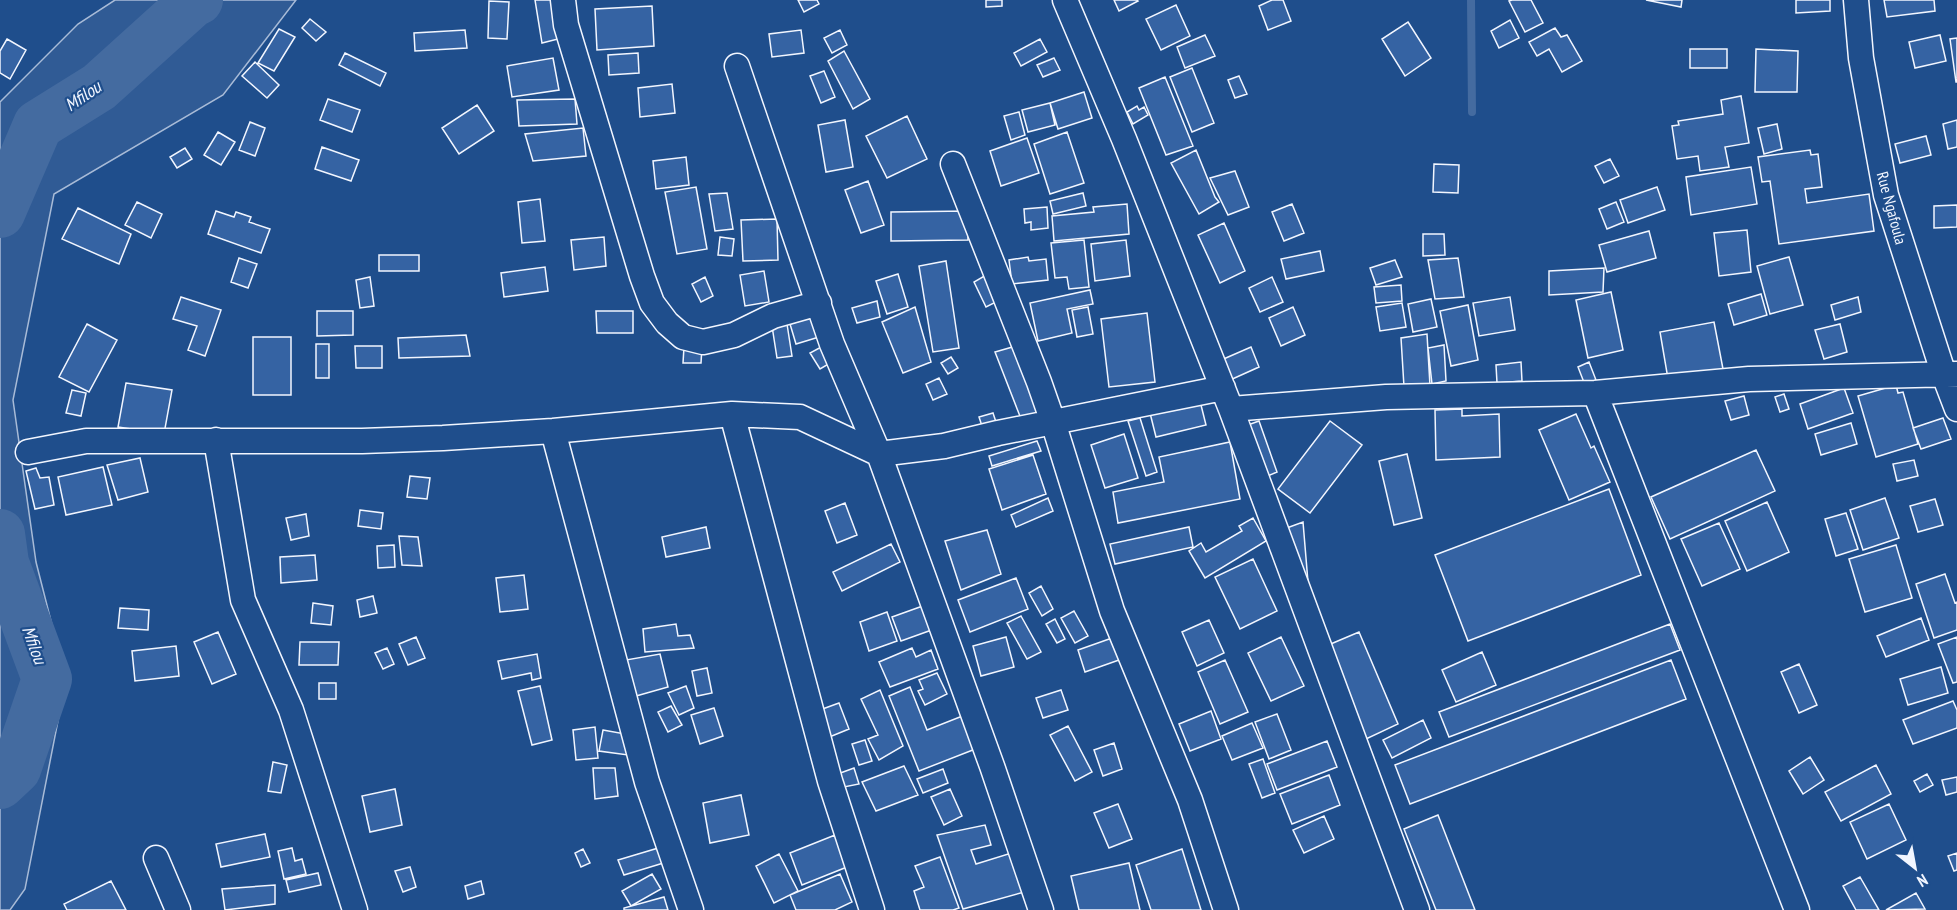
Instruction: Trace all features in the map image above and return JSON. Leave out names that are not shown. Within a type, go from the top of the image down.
[{"type":"street","points":[[563,0],[566,25],[642,276],[652,303],[668,323],[683,337],[703,342],[734,335],[773,316],[819,303]]},
{"type":"street","points":[[1065,0],[1124,139],[1227,398],[1417,910]]},
{"type":"street","name":"Rue Ngafoula","points":[[1856,0],[1861,58],[1886,195],[1950,374],[1957,410]]},
{"type":"street","points":[[737,66],[832,344],[879,454],[992,766],[1041,910]]},
{"type":"street","points":[[953,164],[1053,422],[1112,611],[1190,800],[1226,910]]},
{"type":"street","points":[[28,452],[86,441],[362,441],[553,431],[732,414],[800,417],[879,454],[944,446],[1053,422],[1227,398],[1595,393],[1749,379],[1950,374]]},
{"type":"street","points":[[1595,393],[1797,910]]},
{"type":"street","points":[[732,414],[830,781],[872,910]]},
{"type":"street","points":[[553,431],[647,782],[691,910]]},
{"type":"street","points":[[216,440],[243,600],[291,710],[355,910]]},
{"type":"street","points":[[156,858],[178,910]]},
{"type":"shaded area","points":[[115,0],[296,0],[223,95],[54,194],[13,400],[36,562],[66,680],[25,889],[10,910],[0,910],[0,102],[78,24]]},
{"type":"building","points":[[535,0],[551,0],[558,39],[542,43]]},
{"type":"building","points":[[798,0],[817,0],[819,4],[804,12]]},
{"type":"building","points":[[986,0],[1002,0],[1002,6],[986,7]]},
{"type":"building","points":[[1114,0],[1137,0],[1138,1],[1119,11]]},
{"type":"building","points":[[1272,0],[1283,0],[1291,21],[1268,30],[1259,6]]},
{"type":"building","points":[[1531,0],[1543,23],[1525,32],[1509,1]]},
{"type":"building","points":[[1646,0],[1682,0],[1681,7]]},
{"type":"building","points":[[1796,0],[1830,0],[1830,11],[1796,13]]},
{"type":"building","points":[[1884,0],[1934,0],[1935,11],[1887,17]]},
{"type":"building","points":[[489,1],[509,2],[507,39],[488,38]]},
{"type":"building","points":[[1176,5],[1190,36],[1161,50],[1146,19]]},
{"type":"building","points":[[652,6],[654,46],[597,50],[595,9]]},
{"type":"building","points":[[310,19],[326,32],[316,41],[302,28]]},
{"type":"building","points":[[1510,20],[1519,38],[1499,48],[1491,31]]},
{"type":"building","points":[[1408,22],[1431,58],[1405,76],[1382,39]]},
{"type":"building","points":[[1555,28],[1561,37],[1567,35],[1582,61],[1562,72],[1549,49],[1537,56],[1529,42]]},
{"type":"building","points":[[279,29],[295,37],[274,71],[258,63]]},
{"type":"building","points":[[465,30],[467,48],[415,51],[414,33]]},
{"type":"building","points":[[801,30],[804,53],[772,57],[769,34]]},
{"type":"building","points":[[840,30],[847,45],[832,53],[824,38]]},
{"type":"building","points":[[1205,35],[1215,56],[1185,68],[1177,47]]},
{"type":"building","points":[[1940,35],[1946,61],[1915,68],[1909,42]]},
{"type":"building","points":[[1957,38],[1957,82],[1956,82],[1950,39]]},
{"type":"building","points":[[7,39],[26,50],[10,79],[0,73],[0,51]]},
{"type":"building","points":[[1040,39],[1047,52],[1021,66],[1014,53]]},
{"type":"building","points":[[1690,49],[1727,49],[1727,68],[1690,68]]},
{"type":"building","points":[[1756,49],[1798,51],[1797,92],[1755,92]]},
{"type":"building","points":[[844,51],[870,99],[853,109],[828,61]]},
{"type":"building","points":[[345,53],[386,73],[380,86],[339,65]]},
{"type":"building","points":[[638,53],[639,73],[609,75],[608,55]]},
{"type":"building","points":[[553,58],[559,90],[512,97],[507,66]]},
{"type":"building","points":[[1054,58],[1060,70],[1043,77],[1037,65]]},
{"type":"building","points":[[255,62],[279,85],[267,98],[242,76]]},
{"type":"building","points":[[1192,68],[1214,123],[1192,132],[1170,77]]},
{"type":"building","points":[[824,71],[835,97],[821,103],[810,76]]},
{"type":"building","points":[[1239,76],[1247,94],[1235,98],[1228,80]]},
{"type":"building","points":[[1165,77],[1193,146],[1166,155],[1139,88]]},
{"type":"building","points":[[672,84],[675,113],[640,117],[638,88]]},
{"type":"building","points":[[1084,92],[1092,118],[1058,129],[1050,103]]},
{"type":"building","points":[[1741,96],[1749,143],[1725,147],[1729,167],[1700,171],[1698,156],[1677,159],[1672,126],[1679,125],[1678,121],[1723,114],[1721,100]]},
{"type":"building","points":[[328,99],[360,110],[352,132],[320,120]]},
{"type":"building","points":[[575,99],[577,124],[519,126],[517,100]]},
{"type":"building","points":[[1050,103],[1055,125],[1028,132],[1022,110]]},
{"type":"building","points":[[477,105],[494,131],[459,154],[442,128]]},
{"type":"building","points":[[1137,106],[1139,110],[1144,107],[1148,115],[1133,124],[1127,112]]},
{"type":"building","points":[[1019,112],[1025,135],[1011,140],[1004,116]]},
{"type":"building","points":[[907,116],[927,159],[887,178],[866,136]]},
{"type":"building","points":[[845,120],[853,167],[826,172],[818,125]]},
{"type":"building","points":[[1957,120],[1957,147],[1948,149],[1943,124]]},
{"type":"building","points":[[250,122],[265,128],[255,156],[239,150]]},
{"type":"building","points":[[1777,124],[1782,149],[1764,154],[1758,128]]},
{"type":"building","points":[[583,128],[586,156],[533,161],[525,134]]},
{"type":"building","points":[[218,132],[235,142],[221,165],[204,155]]},
{"type":"building","points":[[1067,132],[1084,183],[1050,194],[1034,144]]},
{"type":"building","points":[[1926,136],[1931,155],[1900,163],[1895,144]]},
{"type":"building","points":[[1027,138],[1039,173],[1001,186],[990,151]]},
{"type":"building","points":[[322,147],[359,160],[351,181],[315,169]]},
{"type":"building","points":[[185,148],[192,159],[177,168],[170,157]]},
{"type":"building","points":[[1196,150],[1219,202],[1199,214],[1171,163]]},
{"type":"building","points":[[1810,150],[1811,155],[1818,154],[1822,187],[1805,189],[1807,203],[1869,194],[1874,231],[1779,244],[1770,181],[1762,182],[1758,157]]},
{"type":"building","points":[[686,157],[689,185],[656,189],[653,161]]},
{"type":"building","points":[[1610,159],[1619,176],[1604,183],[1595,166]]},
{"type":"building","points":[[1434,164],[1459,165],[1458,193],[1433,192]]},
{"type":"building","points":[[1751,167],[1757,204],[1691,215],[1686,177]]},
{"type":"building","points":[[1235,171],[1249,207],[1228,215],[1210,178]]},
{"type":"building","points":[[868,181],[884,225],[861,233],[845,190]]},
{"type":"building","points":[[696,187],[707,249],[677,254],[665,192]]},
{"type":"building","points":[[1657,187],[1665,210],[1628,223],[1620,200]]},
{"type":"building","points":[[727,193],[733,229],[715,231],[709,194]]},
{"type":"building","points":[[1083,193],[1086,206],[1053,214],[1050,201]]},
{"type":"building","points":[[540,199],[545,241],[522,243],[518,202]]},
{"type":"building","points":[[137,202],[162,214],[151,238],[125,225]]},
{"type":"building","points":[[1616,202],[1624,222],[1607,229],[1599,209]]},
{"type":"building","points":[[1127,204],[1129,234],[1054,241],[1052,216],[1094,212],[1093,207]]},
{"type":"building","points":[[1292,204],[1304,233],[1284,241],[1272,212]]},
{"type":"building","points":[[1957,205],[1957,227],[1934,228],[1934,206]]},
{"type":"building","points":[[1047,207],[1048,228],[1031,230],[1031,222],[1025,223],[1024,209]]},
{"type":"building","points":[[78,208],[131,234],[119,264],[62,239]]},
{"type":"building","points":[[216,211],[234,217],[236,212],[251,217],[249,222],[270,229],[261,253],[208,234]]},
{"type":"building","points":[[968,211],[968,240],[891,241],[891,212]]},
{"type":"building","points":[[777,219],[778,260],[743,261],[741,220]]},
{"type":"building","points":[[1224,223],[1245,271],[1220,283],[1198,235]]},
{"type":"building","points":[[1747,230],[1751,272],[1719,276],[1714,233]]},
{"type":"building","points":[[1649,231],[1656,258],[1607,272],[1599,245]]},
{"type":"building","points":[[1423,234],[1444,234],[1445,255],[1423,256]]},
{"type":"building","points":[[604,237],[606,266],[574,270],[571,240]]},
{"type":"building","points":[[720,237],[734,239],[732,256],[718,255]]},
{"type":"building","points":[[1084,240],[1089,287],[1069,289],[1067,277],[1055,278],[1051,243]]},
{"type":"building","points":[[1126,240],[1130,276],[1095,281],[1091,244]]},
{"type":"building","points":[[1320,251],[1324,271],[1286,279],[1281,259]]},
{"type":"building","points":[[379,255],[419,255],[419,271],[379,271]]},
{"type":"building","points":[[1028,257],[1029,261],[1046,259],[1048,280],[1012,284],[1009,260]]},
{"type":"building","points":[[1789,257],[1803,305],[1770,314],[1757,266]]},
{"type":"building","points":[[239,258],[257,264],[248,288],[231,282]]},
{"type":"building","points":[[1458,258],[1464,297],[1435,299],[1428,260]]},
{"type":"building","points":[[1395,260],[1402,277],[1376,285],[1370,268]]},
{"type":"building","points":[[946,261],[959,348],[933,352],[919,266]]},
{"type":"building","points":[[545,267],[548,291],[504,297],[501,273]]},
{"type":"building","points":[[1604,268],[1603,292],[1549,295],[1549,271]]},
{"type":"building","points":[[764,271],[769,302],[745,306],[740,275]]},
{"type":"building","points":[[898,274],[908,307],[887,314],[876,281]]},
{"type":"building","points":[[986,275],[998,301],[986,307],[974,282]]},
{"type":"building","points":[[370,277],[374,306],[360,308],[356,280]]},
{"type":"building","points":[[705,277],[713,296],[701,302],[692,284]]},
{"type":"building","points":[[1272,277],[1283,302],[1260,312],[1249,288]]},
{"type":"building","points":[[1401,285],[1402,301],[1376,303],[1374,287]]},
{"type":"building","points":[[1090,290],[1093,304],[1067,309],[1072,333],[1038,341],[1030,303]]},
{"type":"building","points":[[1611,292],[1623,350],[1588,358],[1576,300]]},
{"type":"building","points":[[1761,294],[1767,315],[1734,325],[1728,304]]},
{"type":"building","points":[[181,297],[221,310],[205,356],[188,350],[197,326],[173,319]]},
{"type":"building","points":[[1510,297],[1515,330],[1479,336],[1473,303]]},
{"type":"building","points":[[1858,297],[1861,312],[1835,320],[1831,305]]},
{"type":"building","points":[[1431,299],[1437,327],[1413,332],[1408,304]]},
{"type":"building","points":[[877,301],[880,317],[857,323],[852,308]]},
{"type":"building","points":[[1402,303],[1406,327],[1380,331],[1376,307]]},
{"type":"building","points":[[1468,305],[1478,360],[1451,366],[1440,311]]},
{"type":"building","points":[[915,307],[931,362],[903,373],[882,322]]},
{"type":"building","points":[[1088,307],[1093,334],[1077,337],[1072,310]]},
{"type":"building","points":[[1293,307],[1305,335],[1281,346],[1269,318]]},
{"type":"building","points":[[317,311],[353,311],[353,335],[317,336]]},
{"type":"building","points":[[596,311],[633,311],[633,333],[597,333]]},
{"type":"building","points":[[1147,313],[1155,382],[1109,387],[1101,319]]},
{"type":"building","points":[[823,314],[829,334],[796,344],[790,324]]},
{"type":"building","points":[[1714,322],[1723,369],[1668,379],[1660,332]]},
{"type":"building","points":[[87,324],[117,340],[89,392],[59,377]]},
{"type":"building","points":[[787,324],[792,356],[777,358],[772,326]]},
{"type":"building","points":[[1840,324],[1847,352],[1824,359],[1815,330]]},
{"type":"building","points":[[1427,334],[1430,386],[1404,387],[1401,338]]},
{"type":"building","points":[[466,335],[470,356],[399,358],[398,338]]},
{"type":"building","points":[[253,337],[291,337],[291,395],[253,395]]},
{"type":"building","points":[[316,344],[329,344],[329,378],[316,378]]},
{"type":"building","points":[[1444,345],[1446,381],[1432,384],[1428,348]]},
{"type":"building","points":[[355,346],[382,346],[382,368],[356,368]]},
{"type":"building","points":[[823,346],[832,362],[820,369],[810,353]]},
{"type":"building","points":[[1016,346],[1042,417],[1023,424],[995,352]]},
{"type":"building","points":[[684,347],[702,347],[701,363],[683,363]]},
{"type":"building","points":[[1251,347],[1259,367],[1228,381],[1219,361]]},
{"type":"building","points":[[951,357],[958,368],[948,374],[941,363]]},
{"type":"building","points":[[1521,362],[1522,381],[1497,383],[1496,365]]},
{"type":"building","points":[[1589,362],[1596,380],[1585,385],[1578,367]]},
{"type":"building","points":[[939,378],[947,394],[933,400],[926,384]]},
{"type":"building","points":[[126,383],[172,390],[164,434],[118,427]]},
{"type":"building","points":[[1896,385],[1898,393],[1903,392],[1918,444],[1876,457],[1858,396]]},
{"type":"building","points":[[1844,388],[1853,413],[1808,429],[1800,404]]},
{"type":"building","points":[[72,390],[86,393],[81,416],[66,413]]},
{"type":"building","points":[[1784,394],[1789,409],[1780,412],[1775,397]]},
{"type":"building","points":[[1744,396],[1749,415],[1731,420],[1725,401]]},
{"type":"building","points":[[1199,397],[1206,425],[1156,437],[1149,409]]},
{"type":"building","points":[[1462,409],[1462,416],[1499,414],[1500,457],[1436,460],[1435,410]]},
{"type":"building","points":[[993,413],[998,428],[984,432],[979,417]]},
{"type":"building","points":[[1576,414],[1610,482],[1569,500],[1539,430]]},
{"type":"building","points":[[1140,418],[1157,472],[1146,476],[1128,421]]},
{"type":"building","points":[[1943,418],[1951,439],[1921,449],[1913,428]]},
{"type":"building","points":[[1259,421],[1277,472],[1263,478],[1245,426]]},
{"type":"building","points":[[1330,421],[1362,445],[1310,513],[1278,489]]},
{"type":"building","points":[[1851,423],[1857,444],[1821,455],[1815,434]]},
{"type":"building","points":[[1124,434],[1138,478],[1105,488],[1091,445]]},
{"type":"building","points":[[1037,441],[1041,451],[992,466],[989,456]]},
{"type":"building","points":[[1230,442],[1240,499],[1118,523],[1113,492],[1164,482],[1159,457]]},
{"type":"building","points":[[1756,450],[1775,491],[1670,539],[1651,497]]},
{"type":"building","points":[[1407,454],[1422,518],[1394,525],[1379,461]]},
{"type":"building","points":[[1033,455],[1046,494],[1002,510],[989,469]]},
{"type":"building","points":[[140,458],[148,492],[118,500],[107,465]]},
{"type":"building","points":[[1914,460],[1918,476],[1897,481],[1893,464]]},
{"type":"building","points":[[103,467],[112,505],[66,515],[58,477]]},
{"type":"building","points":[[36,468],[40,478],[49,477],[54,505],[35,509],[26,471]]},
{"type":"building","points":[[410,476],[430,478],[427,499],[407,497]]},
{"type":"building","points":[[1609,489],[1641,575],[1468,641],[1435,555]]},
{"type":"building","points":[[1048,498],[1053,511],[1016,527],[1011,515]]},
{"type":"building","points":[[1885,498],[1899,538],[1863,550],[1850,510]]},
{"type":"building","points":[[1935,499],[1943,525],[1918,532],[1910,506]]},
{"type":"building","points":[[1767,502],[1789,552],[1747,571],[1725,521]]},
{"type":"building","points":[[845,503],[857,535],[837,543],[825,511]]},
{"type":"building","points":[[360,510],[383,513],[381,529],[358,526]]},
{"type":"building","points":[[1846,513],[1858,549],[1836,556],[1825,519]]},
{"type":"building","points":[[306,514],[309,536],[291,540],[286,518]]},
{"type":"building","points":[[1253,518],[1266,541],[1205,578],[1189,551],[1201,543],[1206,552],[1242,531],[1239,526]]},
{"type":"building","points":[[1303,522],[1309,594],[1284,529]]},
{"type":"building","points":[[1719,523],[1740,569],[1702,586],[1681,539]]},
{"type":"building","points":[[706,527],[710,548],[666,557],[662,537]]},
{"type":"building","points":[[1189,527],[1193,547],[1115,564],[1110,544]]},
{"type":"building","points":[[987,530],[1001,574],[961,590],[945,541]]},
{"type":"building","points":[[399,536],[418,537],[422,566],[402,565]]},
{"type":"building","points":[[891,544],[900,562],[842,591],[833,572]]},
{"type":"building","points":[[394,545],[395,567],[378,568],[377,546]]},
{"type":"building","points":[[1896,545],[1912,598],[1865,612],[1849,559]]},
{"type":"building","points":[[315,555],[317,580],[281,583],[280,557]]},
{"type":"building","points":[[1253,559],[1277,611],[1240,629],[1215,577]]},
{"type":"building","points":[[1945,574],[1955,603],[1957,602],[1957,630],[1934,638],[1916,584]]},
{"type":"building","points":[[524,575],[528,609],[500,612],[496,578]]},
{"type":"building","points":[[1016,578],[1028,609],[970,632],[958,600]]},
{"type":"building","points":[[1041,586],[1053,609],[1042,616],[1029,593]]},
{"type":"building","points":[[373,596],[377,613],[360,617],[357,600]]},
{"type":"building","points":[[313,603],[333,606],[331,625],[311,623]]},
{"type":"building","points":[[931,603],[940,627],[901,641],[892,617]]},
{"type":"building","points":[[120,608],[149,610],[148,630],[118,628]]},
{"type":"building","points":[[1074,611],[1088,636],[1075,643],[1061,618]]},
{"type":"building","points":[[887,612],[897,641],[869,651],[860,622]]},
{"type":"building","points":[[1021,616],[1041,652],[1027,659],[1007,623]]},
{"type":"building","points":[[1921,618],[1929,640],[1886,657],[1877,636]]},
{"type":"building","points":[[1055,619],[1065,639],[1057,643],[1046,624]]},
{"type":"building","points":[[1209,620],[1224,653],[1197,666],[1182,632]]},
{"type":"building","points":[[676,624],[678,636],[690,635],[694,648],[645,652],[643,629]]},
{"type":"building","points":[[1670,624],[1680,650],[1449,737],[1439,712]]},
{"type":"building","points":[[218,632],[236,674],[212,684],[194,642]]},
{"type":"building","points":[[1359,632],[1398,724],[1366,739],[1326,646]]},
{"type":"building","points":[[416,637],[425,658],[408,665],[399,644]]},
{"type":"building","points":[[1006,637],[1014,667],[981,676],[973,646]]},
{"type":"building","points":[[1281,637],[1304,686],[1271,701],[1248,653]]},
{"type":"building","points":[[1957,637],[1957,682],[1953,683],[1938,644]]},
{"type":"building","points":[[1112,638],[1119,660],[1085,672],[1078,650]]},
{"type":"building","points":[[300,642],[339,642],[338,665],[299,665]]},
{"type":"building","points":[[176,646],[179,676],[135,681],[132,651]]},
{"type":"building","points":[[387,648],[394,664],[383,669],[375,653]]},
{"type":"building","points":[[912,648],[916,657],[931,650],[938,669],[890,687],[879,662]]},
{"type":"building","points":[[1482,652],[1496,685],[1456,702],[1442,670]]},
{"type":"building","points":[[537,654],[541,678],[532,680],[531,673],[502,679],[498,661]]},
{"type":"building","points":[[660,654],[668,687],[629,698],[620,661]]},
{"type":"building","points":[[1225,660],[1248,712],[1220,724],[1198,672]]},
{"type":"building","points":[[1671,660],[1686,699],[1410,804],[1395,765]]},
{"type":"building","points":[[1799,664],[1817,705],[1799,713],[1781,672]]},
{"type":"building","points":[[1941,667],[1948,693],[1908,705],[1900,679]]},
{"type":"building","points":[[707,668],[712,693],[697,696],[692,671]]},
{"type":"building","points":[[937,673],[947,694],[925,705],[918,691],[923,689],[919,680]]},
{"type":"building","points":[[319,683],[336,683],[336,699],[319,699]]},
{"type":"building","points":[[540,686],[552,740],[532,745],[518,691]]},
{"type":"building","points":[[686,686],[694,708],[679,715],[668,693]]},
{"type":"building","points":[[910,687],[927,730],[970,713],[983,746],[919,771],[889,696]]},
{"type":"building","points":[[880,690],[903,746],[879,760],[868,739],[878,735],[861,699]]},
{"type":"building","points":[[1061,690],[1068,710],[1043,718],[1036,698]]},
{"type":"building","points":[[1953,701],[1957,710],[1957,728],[1913,744],[1903,720]]},
{"type":"building","points":[[839,703],[849,729],[827,738],[817,711]]},
{"type":"building","points":[[671,706],[682,725],[668,732],[658,712]]},
{"type":"building","points":[[714,708],[723,736],[700,744],[691,715]]},
{"type":"building","points":[[1211,711],[1221,739],[1190,751],[1179,724]]},
{"type":"building","points":[[1277,714],[1291,750],[1269,759],[1255,722]]},
{"type":"building","points":[[1423,720],[1431,738],[1392,758],[1383,740]]},
{"type":"building","points":[[1252,723],[1263,748],[1232,760],[1222,736]]},
{"type":"building","points":[[1068,726],[1092,772],[1075,781],[1050,735]]},
{"type":"building","points":[[595,727],[598,758],[576,760],[573,730]]},
{"type":"building","points":[[603,730],[631,735],[628,755],[599,751]]},
{"type":"building","points":[[865,740],[872,761],[859,765],[852,744]]},
{"type":"building","points":[[1327,741],[1337,767],[1277,790],[1267,764]]},
{"type":"building","points":[[1114,743],[1122,769],[1103,776],[1094,750]]},
{"type":"building","points":[[1810,757],[1824,780],[1803,794],[1789,771]]},
{"type":"building","points":[[1263,759],[1275,793],[1262,798],[1249,764]]},
{"type":"building","points":[[273,762],[287,765],[281,793],[268,791]]},
{"type":"building","points":[[1876,765],[1891,794],[1841,821],[1825,792]]},
{"type":"building","points":[[904,766],[918,795],[876,811],[862,782]]},
{"type":"building","points":[[593,768],[615,768],[618,796],[595,799]]},
{"type":"building","points":[[854,768],[859,784],[839,788],[835,775]]},
{"type":"building","points":[[943,769],[948,783],[923,793],[917,779]]},
{"type":"building","points":[[1927,774],[1933,785],[1920,792],[1914,781]]},
{"type":"building","points":[[1329,775],[1340,805],[1292,824],[1280,794]]},
{"type":"building","points":[[1957,777],[1957,792],[1946,795],[1942,780]]},
{"type":"building","points":[[395,789],[402,825],[370,832],[362,796]]},
{"type":"building","points":[[950,789],[962,816],[944,825],[931,797]]},
{"type":"building","points":[[741,795],[749,835],[710,843],[703,803]]},
{"type":"building","points":[[1118,804],[1132,839],[1109,848],[1094,813]]},
{"type":"building","points":[[1889,804],[1906,840],[1867,859],[1850,822]]},
{"type":"building","points":[[1438,815],[1475,910],[1436,910],[1404,829]]},
{"type":"building","points":[[1324,816],[1334,839],[1304,853],[1293,830]]},
{"type":"building","points":[[985,825],[991,845],[971,850],[976,864],[1018,851],[1028,891],[963,909],[937,835]]},
{"type":"building","points":[[265,834],[270,857],[221,867],[216,844]]},
{"type":"building","points":[[835,835],[847,867],[802,885],[790,853]]},
{"type":"building","points":[[665,846],[670,861],[624,875],[618,860]]},
{"type":"building","points":[[292,848],[295,861],[302,859],[306,874],[284,879],[278,851]]},
{"type":"building","points":[[583,849],[590,863],[581,867],[575,853]]},
{"type":"building","points":[[1182,849],[1201,910],[1151,910],[1136,865]]},
{"type":"building","points":[[1957,853],[1957,870],[1954,871],[1948,856]]},
{"type":"building","points":[[779,854],[798,891],[774,903],[756,866]]},
{"type":"building","points":[[940,857],[959,908],[920,910],[914,891],[924,887],[915,866]]},
{"type":"building","points":[[1129,863],[1140,910],[1079,910],[1071,876]]},
{"type":"building","points":[[410,867],[416,887],[403,892],[395,871]]},
{"type":"building","points":[[318,873],[321,885],[289,892],[286,880]]},
{"type":"building","points":[[652,874],[661,889],[631,906],[622,891]]},
{"type":"building","points":[[840,874],[852,902],[835,910],[796,910],[790,895]]},
{"type":"building","points":[[1860,877],[1879,910],[1856,910],[1843,886]]},
{"type":"building","points":[[111,881],[126,910],[67,910],[64,904]]},
{"type":"building","points":[[481,881],[484,894],[468,899],[465,886]]},
{"type":"building","points":[[275,885],[275,904],[225,910],[222,889]]},
{"type":"building","points":[[1916,893],[1925,909],[1886,910]]},
{"type":"building","points":[[664,897],[668,910],[624,910],[624,908]]},
{"type":"waterway","name":"Mfilou","points":[[0,213],[38,125],[99,87],[198,0]]},
{"type":"waterway","points":[[1471,0],[1472,112]]},
{"type":"waterway","name":"Mfilou","points":[[0,534],[4,563],[47,679],[16,769],[0,784]]}]
